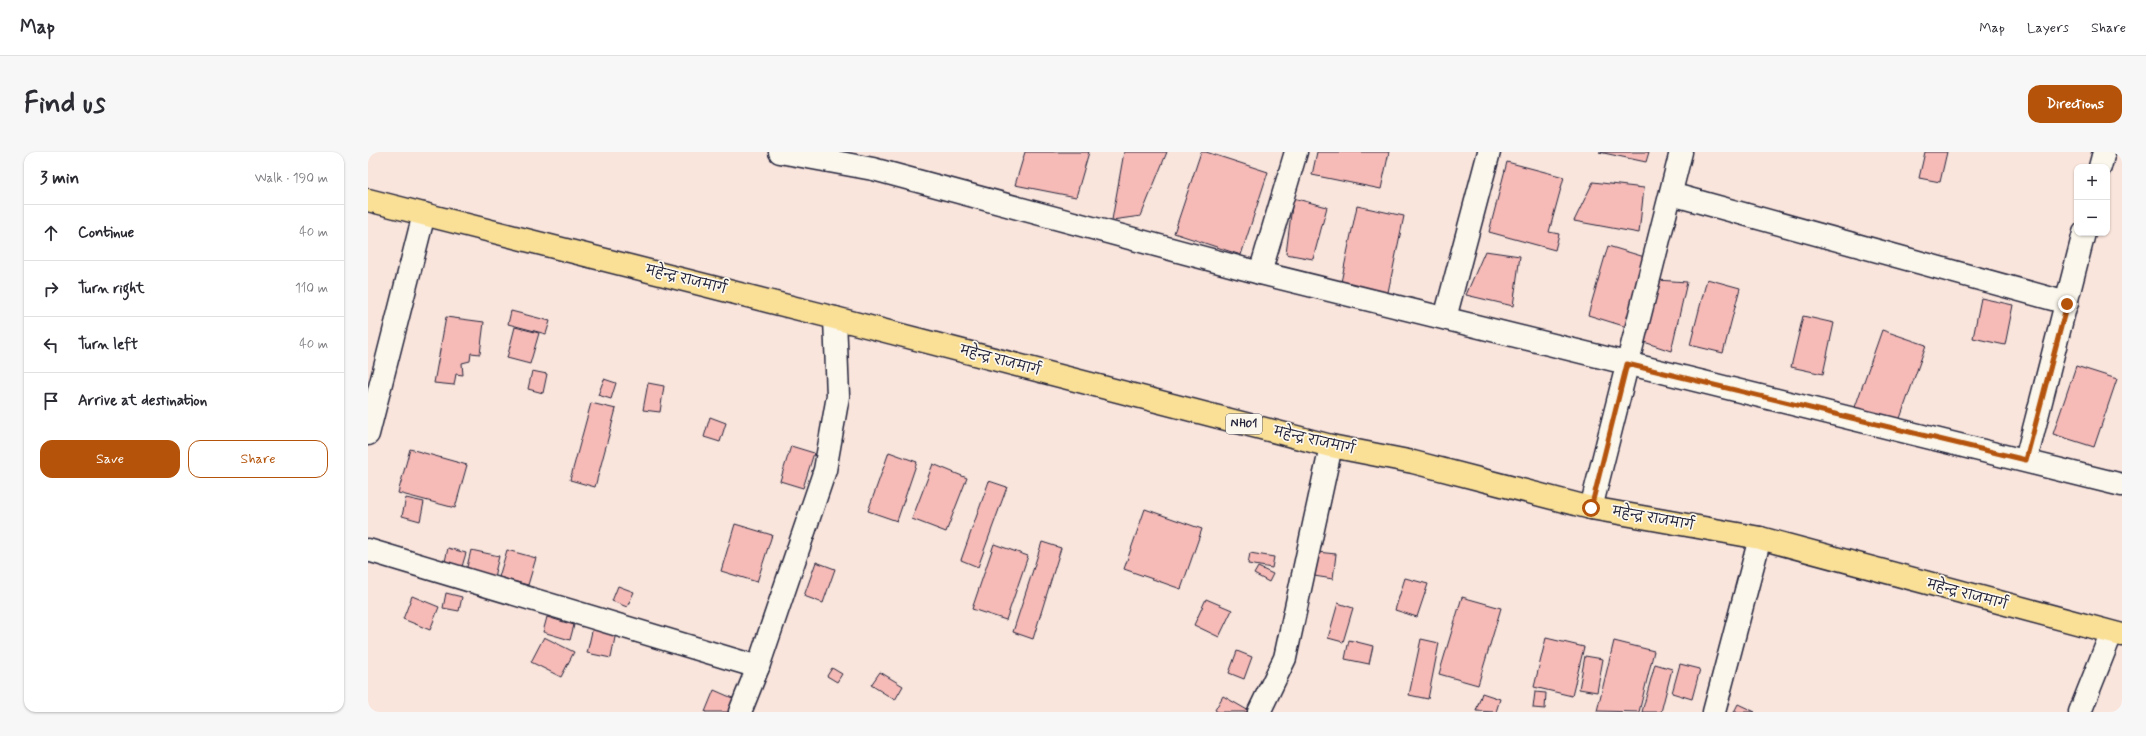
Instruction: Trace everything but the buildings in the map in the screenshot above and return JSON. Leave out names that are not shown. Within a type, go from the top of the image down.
[{"type":"highway","name":"महेन्द्र राजमार्ग","points":[[368,200],[835,318],[1331,446],[1413,462],[1591,508],[1760,538],[2117,635]]},
{"type":"street","points":[[780,152],[875,160],[1260,273],[1627,364],[2026,460],[2122,485]]},
{"type":"street","points":[[1260,273],[1296,152]]},
{"type":"street","points":[[1445,318],[1489,152]]},
{"type":"street","points":[[1591,508],[1681,152]]},
{"type":"street","points":[[1671,194],[2067,304]]},
{"type":"street","points":[[368,434],[424,214]]},
{"type":"street","points":[[2026,460],[2083,236]]},
{"type":"street","points":[[740,712],[758,667],[825,470],[838,396],[835,318]]},
{"type":"street","points":[[1260,712],[1285,658],[1331,446]]},
{"type":"street","points":[[1714,712],[1760,538]]},
{"type":"street","points":[[368,550],[758,667]]},
{"type":"street","points":[[2080,712],[2117,635]]},
{"type":"route","points":[[1591,508],[1627,364],[2026,460],[2067,304]]}]
